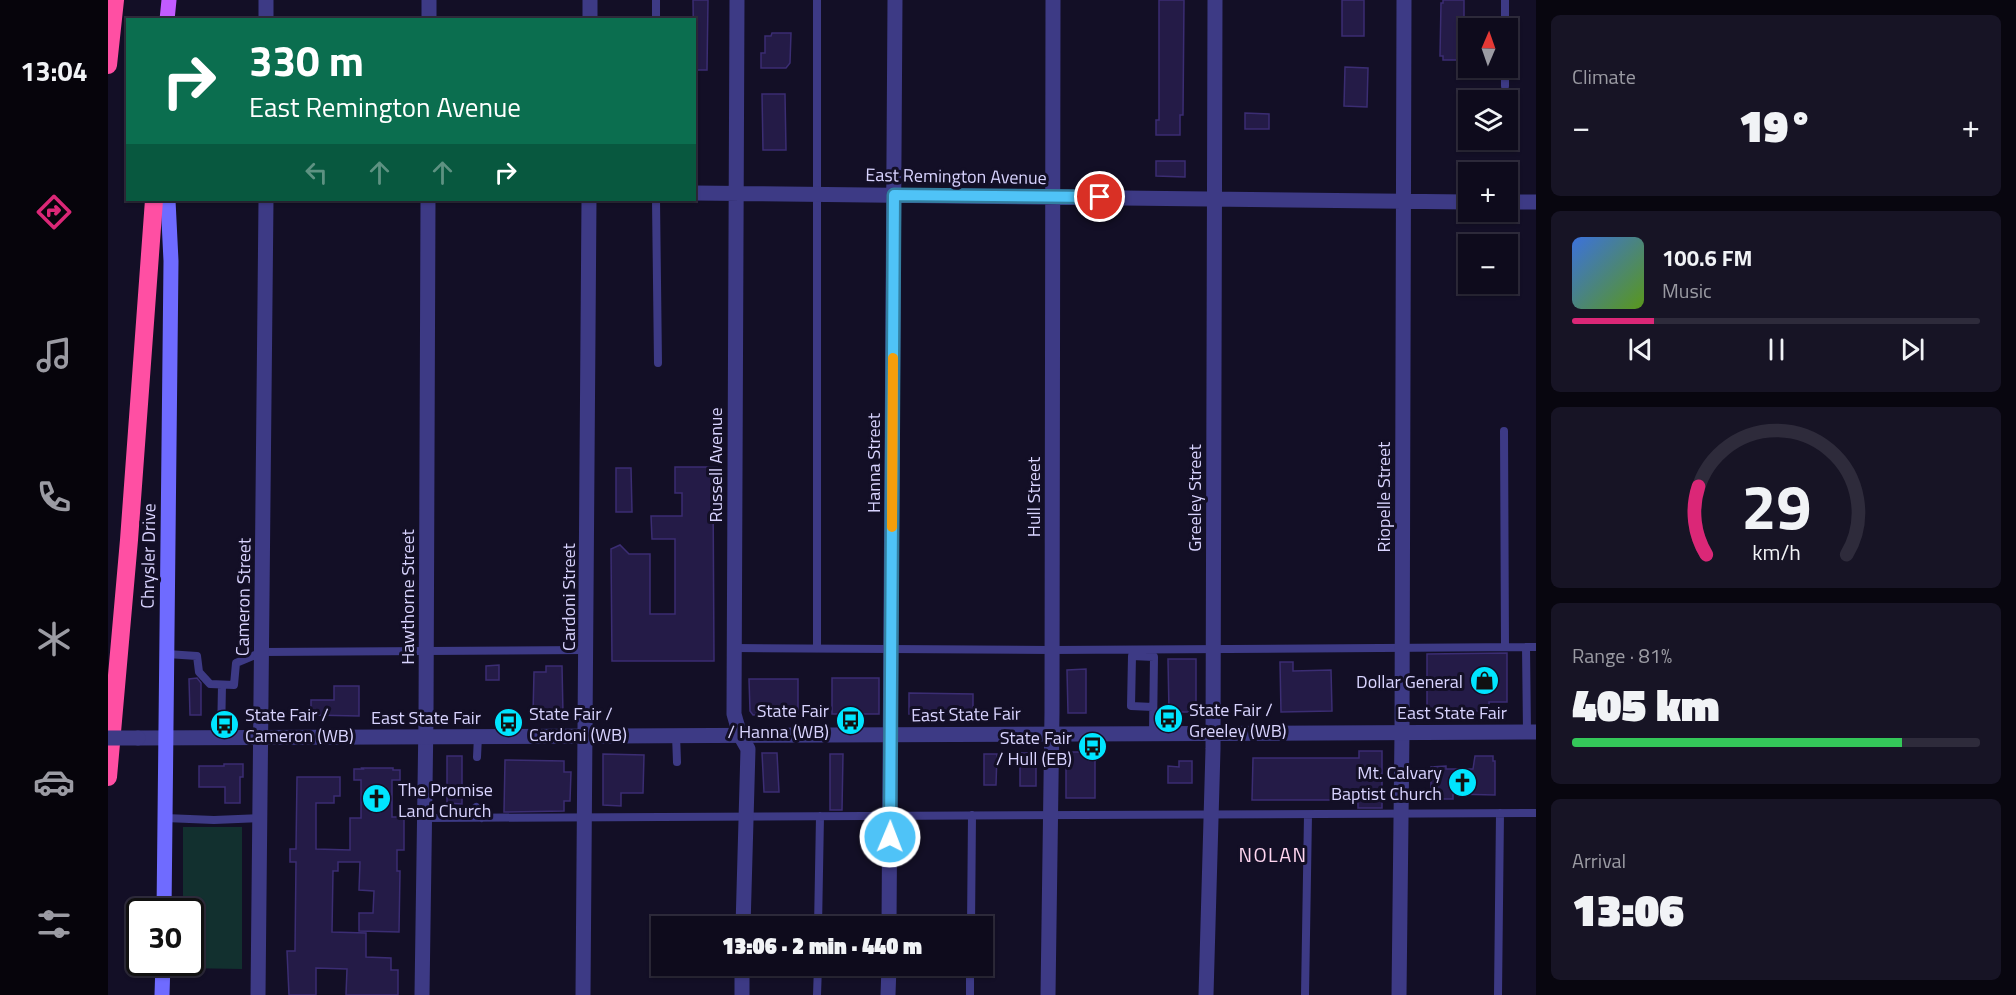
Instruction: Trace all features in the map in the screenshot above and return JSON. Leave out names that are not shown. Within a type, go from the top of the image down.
[{"type":"highway","points":[[108,65],[115,0]]},
{"type":"highway","points":[[108,777],[129,540],[154,201]]},
{"type":"main road","points":[[167,18],[169,0]]},
{"type":"main road","name":"Chrysler Drive","points":[[164,898],[171,261],[168,201]]},
{"type":"main road","points":[[162,995],[163,976]]},
{"type":"street","points":[[266,0],[266,18]]},
{"type":"street","points":[[429,0],[429,18]]},
{"type":"street","points":[[590,0],[590,18]]},
{"type":"street","name":"Russell Avenue","points":[[736,0],[734,714],[740,735],[748,749],[744,816],[743,916]]},
{"type":"street","name":"Hanna Street","points":[[889,916],[895,0]]},
{"type":"street","name":"Hull Street","points":[[1048,995],[1052,732],[1053,0]]},
{"type":"street","name":"Greeley Street","points":[[1206,995],[1213,732],[1215,0]]},
{"type":"street","name":"Riopelle Street","points":[[1399,995],[1404,0]]},
{"type":"street","name":"East Remington Avenue","points":[[696,193],[1458,202]]},
{"type":"street","name":"Cameron Street","points":[[258,995],[266,201]]},
{"type":"street","name":"Hawthorne Street","points":[[422,995],[426,736],[428,201]]},
{"type":"street","name":"Cardoni Street","points":[[583,995],[590,201]]},
{"type":"street","points":[[1518,202],[1536,202]]},
{"type":"street","name":"East State Fair","points":[[108,738],[1052,732],[1531,732]]},
{"type":"street","points":[[742,976],[742,995]]},
{"type":"street","points":[[888,995],[889,976]]},
{"type":"lane","points":[[656,0],[656,18]]},
{"type":"lane","points":[[817,0],[817,648]]},
{"type":"lane","points":[[1505,0],[1505,18]]},
{"type":"lane","points":[[1505,78],[1505,86]]},
{"type":"lane","points":[[656,201],[658,363]]},
{"type":"lane","points":[[1504,431],[1505,647]]},
{"type":"lane","points":[[1526,647],[1531,732]]},
{"type":"lane","points":[[734,648],[1052,650],[1536,647]]},
{"type":"lane","points":[[167,654],[197,656],[199,672],[210,684],[234,685],[236,663],[262,652],[587,650]]},
{"type":"lane","points":[[1153,707],[1131,706],[1132,656],[1154,657],[1154,733]]},
{"type":"lane","points":[[222,685],[222,737]]},
{"type":"lane","points":[[676,735],[676,762]]},
{"type":"lane","points":[[477,757],[478,736]]},
{"type":"lane","points":[[476,807],[482,818]]},
{"type":"lane","points":[[1498,995],[1500,813]]},
{"type":"lane","points":[[425,818],[1536,813]]},
{"type":"lane","points":[[971,916],[972,815]]},
{"type":"lane","points":[[1305,995],[1308,815]]},
{"type":"lane","points":[[818,916],[820,816]]},
{"type":"lane","points":[[165,818],[260,819]]},
{"type":"lane","points":[[817,995],[818,976]]},
{"type":"lane","points":[[970,976],[970,995]]},
{"type":"green space","points":[[183,827],[242,827],[242,969],[204,968],[204,898],[183,898]]},
{"type":"building","points":[[693,0],[708,0],[707,70],[696,70],[696,18],[693,18]]},
{"type":"building","points":[[1159,0],[1184,0],[1183,115],[1180,115],[1180,135],[1156,135],[1156,120],[1159,120]]},
{"type":"building","points":[[1342,0],[1364,0],[1364,36],[1342,36]]},
{"type":"building","points":[[1443,0],[1464,0],[1464,18],[1458,18],[1458,60],[1443,60],[1443,56],[1440,56],[1441,3]]},
{"type":"building","points":[[772,33],[791,33],[790,63],[786,68],[761,68],[761,53],[765,53],[765,36],[771,36]]},
{"type":"building","points":[[1345,67],[1368,68],[1367,107],[1344,106]]},
{"type":"building","points":[[762,94],[785,94],[786,150],[763,150]]},
{"type":"building","points":[[1245,113],[1269,114],[1269,129],[1245,129]]},
{"type":"building","points":[[1156,161],[1185,161],[1185,177],[1156,176]]},
{"type":"building","points":[[675,467],[717,467],[717,484],[713,484],[714,661],[612,661],[611,549],[620,545],[629,554],[650,554],[650,614],[675,614],[675,539],[652,539],[651,516],[682,516],[682,493],[675,493]]},
{"type":"building","points":[[616,468],[631,468],[632,512],[616,512]]},
{"type":"building","points":[[1507,653],[1507,702],[1489,702],[1489,711],[1427,711],[1427,654]]},
{"type":"building","points":[[1168,659],[1196,659],[1196,712],[1169,712]]},
{"type":"building","points":[[1280,662],[1293,662],[1293,671],[1331,670],[1332,711],[1281,712]]},
{"type":"building","points":[[499,665],[499,680],[486,680],[486,666]]},
{"type":"building","points":[[546,666],[562,666],[563,714],[533,714],[534,672],[546,672]]},
{"type":"building","points":[[1086,669],[1086,713],[1068,713],[1067,670]]},
{"type":"building","points":[[197,678],[201,683],[201,715],[190,715],[189,679]]},
{"type":"building","points":[[832,678],[879,678],[879,714],[832,714]]},
{"type":"building","points":[[749,679],[798,679],[798,714],[753,715],[750,711]]},
{"type":"building","points":[[334,686],[359,686],[359,716],[311,715],[311,700],[334,700]]},
{"type":"building","points":[[909,693],[973,694],[973,714],[909,714]]},
{"type":"building","points":[[1359,751],[1382,751],[1382,808],[1358,808],[1358,800],[1252,800],[1253,758],[1359,758]]},
{"type":"building","points":[[1066,752],[1095,752],[1095,798],[1066,798]]},
{"type":"building","points":[[762,753],[777,753],[779,792],[764,792]]},
{"type":"building","points":[[1020,753],[1036,753],[1036,786],[1020,786]]},
{"type":"building","points":[[603,754],[644,755],[643,793],[621,793],[621,806],[603,805]]},
{"type":"building","points":[[830,754],[843,754],[842,810],[830,810]]},
{"type":"building","points":[[984,754],[997,754],[996,785],[984,785]]},
{"type":"building","points":[[447,756],[462,756],[462,804],[447,803]]},
{"type":"building","name":"Mt. Calvary Baptist Church","points":[[1475,756],[1493,756],[1495,795],[1453,794],[1453,799],[1431,799],[1431,767],[1473,769]]},
{"type":"building","points":[[505,760],[564,761],[564,772],[571,772],[570,801],[564,801],[564,811],[504,812]]},
{"type":"building","points":[[1179,761],[1192,761],[1192,783],[1168,783],[1168,766],[1179,767]]},
{"type":"building","points":[[224,764],[243,764],[243,777],[240,777],[240,803],[225,803],[225,787],[199,787],[199,766],[224,766]]},
{"type":"building","points":[[354,769],[400,770],[400,780],[392,780],[392,817],[404,817],[404,850],[397,850],[397,871],[400,871],[399,932],[359,931],[359,913],[373,913],[374,891],[359,890],[360,862],[338,862],[338,871],[333,871],[332,932],[366,933],[366,957],[391,958],[391,970],[398,970],[398,995],[346,995],[347,969],[316,968],[316,995],[289,995],[287,951],[295,951],[296,862],[290,862],[290,849],[296,849],[297,777],[340,777],[340,796],[334,796],[334,803],[316,803],[316,849],[350,850],[350,818],[361,818],[361,780],[354,780]]},
{"type":"slow traffic","points":[[892,527],[893,358]]},
{"type":"place","name":"Dollar General","points":[[1484,681]]},
{"type":"place","name":"State Fair / Greeley (WB)","points":[[1168,719]]},
{"type":"place","name":"State Fair / Hanna (WB)","points":[[850,720]]},
{"type":"place","name":"State Fair / Cardoni (WB)","points":[[508,723]]},
{"type":"place","name":"State Fair / Cameron (WB)","points":[[224,724]]},
{"type":"place","name":"State Fair / Hull (EB)","points":[[1093,747]]},
{"type":"place","name":"Mt. Calvary Baptist Church","points":[[1463,782]]},
{"type":"place","name":"The Promise Land Church","points":[[377,799]]},
{"type":"district","name":"NOLAN","points":[[1273,854]]},
{"type":"route","points":[[890,837],[894,195],[1100,197]]}]
